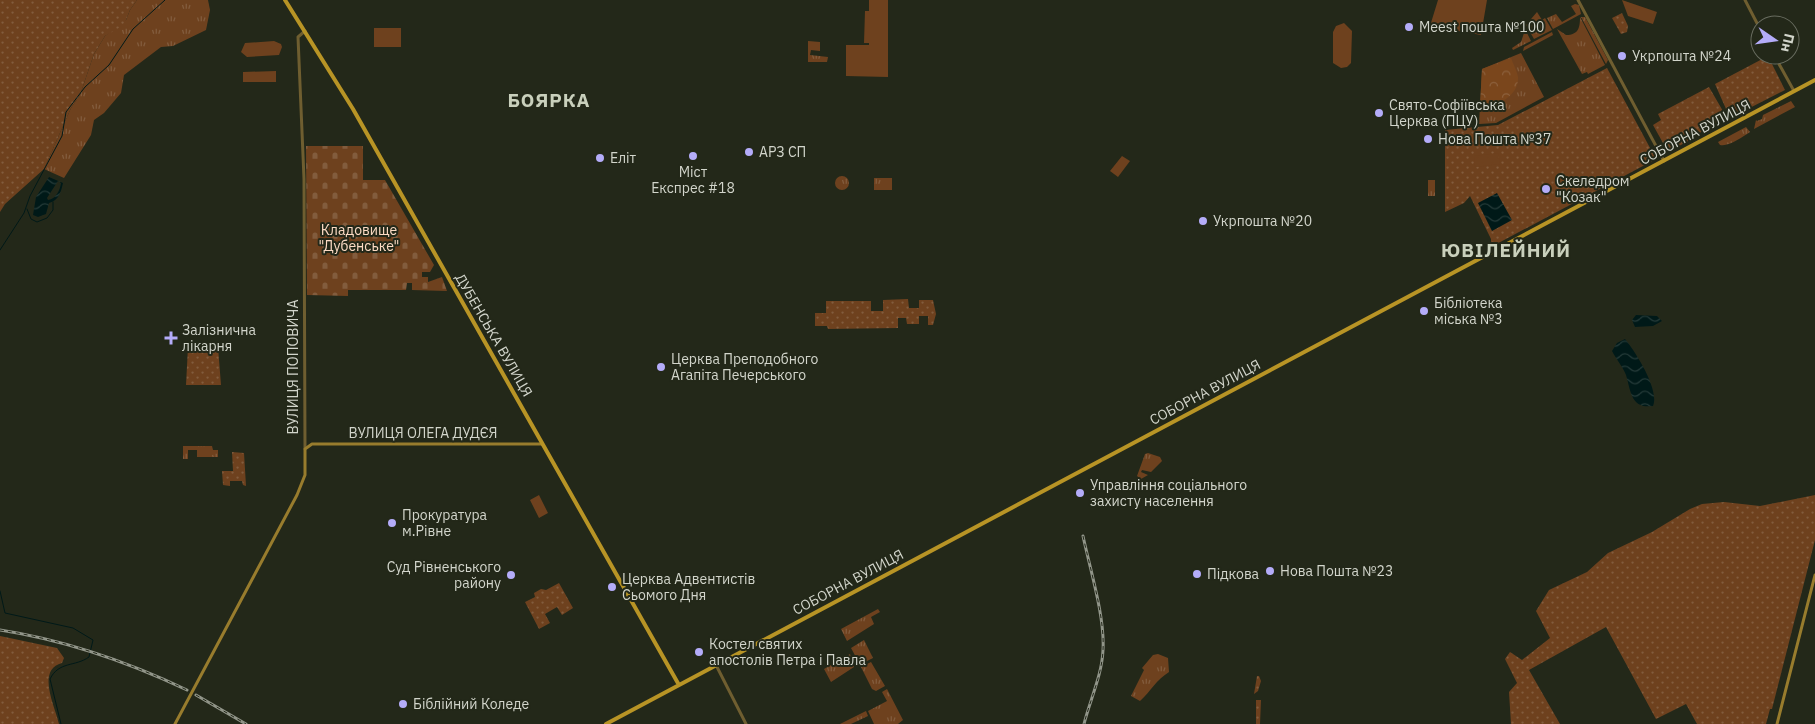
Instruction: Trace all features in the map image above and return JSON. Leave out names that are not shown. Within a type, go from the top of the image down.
[{"type":"main road","name":"ДУБЕНСЬКА ВУЛИЦЯ","points":[[285,0],[353,109],[679,685]]},
{"type":"main road","name":"СОБОРНА ВУЛИЦЯ","points":[[606,724],[1815,80]]},
{"type":"main road","name":"ВУЛИЦЯ ОЛЕГА ДУДЄЯ","points":[[305,449],[317,443],[542,444]]},
{"type":"main road","name":"ВУЛИЦЯ ПОПОВИЧА","points":[[175,724],[302,483],[305,449]]},
{"type":"main road","points":[[1777,724],[1815,576]]},
{"type":"street","points":[[1578,0],[1664,161]]},
{"type":"street","points":[[1745,0],[1753,15]]},
{"type":"street","name":"ВУЛИЦЯ ПОПОВИЧА","points":[[305,31],[298,37],[304,179],[305,449]]},
{"type":"street","points":[[1780,65],[1794,91]]},
{"type":"street","points":[[716,665],[746,724]]},
{"type":"green space","points":[[0,0],[137,0],[130,10],[124,25],[105,36],[94,54],[80,95],[71,108],[44,169],[5,204],[0,212]]},
{"type":"green space","points":[[137,0],[208,0],[210,10],[206,30],[173,46],[161,47],[124,75],[121,93],[104,113],[94,120],[91,135],[64,178],[44,169],[71,108],[80,95],[94,54],[105,36],[126,20]]},
{"type":"green space","points":[[869,0],[888,0],[888,77],[846,76],[846,45],[869,45],[869,43],[864,43],[865,11],[869,11]]},
{"type":"green space","points":[[1438,0],[1487,0],[1481,35],[1430,26]]},
{"type":"green space","points":[[1622,0],[1657,12],[1653,24],[1628,16]]},
{"type":"green space","points":[[1579,5],[1581,14],[1553,29],[1547,18],[1556,14],[1562,22],[1576,14],[1571,6]]},
{"type":"green space","points":[[1537,12],[1542,20],[1545,18],[1552,30],[1534,39],[1526,25]]},
{"type":"green space","points":[[1622,13],[1628,26],[1627,32],[1621,34],[1612,18]]},
{"type":"green space","points":[[1580,17],[1605,65],[1588,74],[1587,72],[1582,74],[1557,29],[1566,35],[1574,34],[1578,30]]},
{"type":"green space","points":[[1581,17],[1585,17],[1608,60],[1606,64]]},
{"type":"green space","points":[[1344,23],[1352,31],[1351,63],[1347,67],[1341,68],[1333,63],[1333,32],[1336,26]]},
{"type":"green space","points":[[374,28],[401,28],[401,47],[374,47]]},
{"type":"green space","points":[[1552,32],[1553,35],[1523,51],[1524,47]]},
{"type":"green space","points":[[1524,33],[1527,33],[1531,41],[1513,50],[1512,48],[1521,42]]},
{"type":"green space","points":[[274,41],[281,44],[282,47],[279,55],[247,57],[241,52],[245,43]]},
{"type":"green space","points":[[808,41],[820,42],[820,51],[811,50],[810,55],[828,57],[827,62],[808,62]]},
{"type":"green space","points":[[1521,53],[1544,97],[1496,123],[1479,124],[1482,69]]},
{"type":"green space","points":[[1511,58],[1518,77],[1515,90],[1511,95],[1493,105],[1480,107],[1482,69]]},
{"type":"green space","points":[[1751,65],[1772,65],[1785,90],[1730,118],[1715,84]]},
{"type":"green space","points":[[1607,68],[1656,159],[1491,247],[1491,239],[1470,196],[1464,203],[1445,212],[1445,130],[1498,125]]},
{"type":"green space","points":[[276,71],[276,82],[243,82],[243,72]]},
{"type":"green space","points":[[1709,87],[1727,118],[1668,152],[1653,125],[1661,120],[1658,114]]},
{"type":"green space","points":[[1791,101],[1795,107],[1754,129],[1756,120],[1762,119],[1763,115]]},
{"type":"green space","points":[[1746,127],[1750,132],[1735,141],[1727,145],[1720,145],[1718,142]]},
{"type":"green space","name":"Кладовище \"Дубенське\"","points":[[306,146],[363,146],[363,180],[385,180],[434,265],[430,272],[422,272],[422,277],[428,277],[428,282],[442,277],[447,291],[412,290],[412,283],[407,283],[406,290],[348,290],[348,296],[307,295]]},
{"type":"green space","points":[[1498,153],[1500,164],[1475,167],[1474,156]]},
{"type":"green space","points":[[1122,156],[1130,161],[1118,177],[1110,171]]},
{"type":"green space","points":[[842,176],[847,178],[849,183],[847,188],[842,190],[837,188],[835,183],[837,178]]},
{"type":"green space","points":[[874,178],[892,178],[892,190],[874,190]]},
{"type":"green space","points":[[1428,180],[1435,180],[1435,196],[1428,196]]},
{"type":"green space","points":[[908,299],[909,308],[919,308],[919,300],[933,300],[936,314],[933,325],[928,325],[928,316],[919,316],[919,324],[907,324],[906,318],[898,318],[898,328],[828,329],[827,326],[815,326],[815,313],[826,313],[826,301],[871,301],[871,311],[883,311],[883,300]]},
{"type":"green space","points":[[188,347],[218,347],[221,385],[186,385]]},
{"type":"green space","points":[[183,446],[212,446],[213,450],[218,450],[218,457],[197,457],[197,450],[188,450],[188,459],[183,459]]},
{"type":"green space","points":[[232,452],[244,453],[246,486],[243,485],[242,481],[230,481],[230,486],[223,485],[222,471],[233,471]]},
{"type":"green space","points":[[1148,453],[1160,457],[1162,461],[1151,472],[1142,470],[1141,472],[1148,475],[1141,479],[1137,476],[1145,454]]},
{"type":"green space","points":[[539,495],[548,513],[539,518],[530,500]]},
{"type":"green space","points":[[1815,495],[1815,540],[1772,709],[1770,709],[1766,724],[1697,724],[1686,704],[1656,719],[1606,627],[1529,670],[1560,724],[1511,724],[1509,692],[1517,683],[1505,659],[1510,652],[1522,660],[1550,638],[1536,611],[1549,590],[1587,572],[1608,553],[1652,532],[1690,509],[1702,504],[1724,502],[1760,506]]},
{"type":"green space","points":[[559,583],[573,608],[562,615],[557,607],[545,614],[550,623],[539,629],[525,602],[535,597],[534,593],[541,589],[546,590]]},
{"type":"green space","points":[[878,609],[880,612],[871,617],[874,624],[847,641],[841,629]]},
{"type":"green space","points":[[0,636],[57,648],[64,658],[62,663],[54,667],[50,673],[49,681],[51,699],[59,724],[0,724]]},
{"type":"green space","points":[[864,640],[873,658],[863,663],[858,661],[851,648]]},
{"type":"green space","points":[[850,654],[854,667],[831,682],[824,669]]},
{"type":"green space","points":[[1158,654],[1168,658],[1169,672],[1140,701],[1131,696],[1144,670],[1142,668],[1153,655]]},
{"type":"green space","points":[[871,662],[885,686],[876,691],[872,689],[861,667]]},
{"type":"green space","points":[[1257,676],[1259,676],[1261,681],[1258,691],[1254,694]]},
{"type":"green space","points":[[887,689],[903,720],[898,724],[874,724],[868,711],[887,701],[882,692]]},
{"type":"green space","points":[[1256,700],[1261,700],[1260,724],[1256,724]]},
{"type":"green space","points":[[866,711],[868,716],[851,724],[840,724]]},
{"type":"water","points":[[49,177],[63,183],[57,198],[49,203],[46,214],[38,217],[33,215],[36,197]],"holes":[[[58,181],[61,183],[57,194],[48,200],[47,198]]]},
{"type":"water","points":[[1497,193],[1512,220],[1492,231],[1478,203]]},
{"type":"water","points":[[1636,315],[1657,316],[1662,321],[1653,326],[1635,327],[1632,320]]},
{"type":"water","points":[[1625,339],[1635,352],[1650,381],[1653,390],[1653,406],[1640,405],[1633,398],[1625,372],[1612,351],[1617,343]]},
{"type":"waterway","points":[[0,250],[24,213],[30,196],[62,136],[66,112],[85,87],[109,65],[133,29],[165,0]]},
{"type":"waterway","points":[[27,209],[31,219],[37,222],[47,218],[53,210],[53,202]]},
{"type":"waterway","points":[[0,591],[5,613],[73,628],[93,640],[89,657],[58,669],[50,679],[61,724]]},
{"type":"railway","points":[[1083,536],[1102,623],[1103,637],[1100,669],[1084,724]]},
{"type":"railway","points":[[0,630],[24,634],[96,653],[142,670],[187,690]]},
{"type":"railway","points":[[196,695],[246,724]]},
{"type":"place","name":"Meest пошта №100","points":[[1409,27]]},
{"type":"place","name":"Укрпошта №24","points":[[1622,56]]},
{"type":"place","name":"Свято-Софіївська Церква (ПЦУ)","points":[[1379,113]]},
{"type":"place","name":"Нова Пошта №37","points":[[1428,139]]},
{"type":"place","name":"АРЗ СП","points":[[749,152]]},
{"type":"place","name":"Міст Експрес #18","points":[[693,156]]},
{"type":"place","name":"Еліт","points":[[600,158]]},
{"type":"place","name":"Скеледром \"Козак\"","points":[[1546,189]]},
{"type":"place","name":"Укрпошта №20","points":[[1203,221]]},
{"type":"place","name":"Бібліотека міська №3","points":[[1424,311]]},
{"type":"place","name":"Залізнична лікарня","points":[[171,338]]},
{"type":"place","name":"Церква Преподобного Агапіта Печерського","points":[[661,367]]},
{"type":"place","name":"Управління соціального захисту населення","points":[[1080,493]]},
{"type":"place","name":"Прокуратура м.Рівне","points":[[392,523]]},
{"type":"place","name":"Нова Пошта №23","points":[[1270,571]]},
{"type":"place","name":"Підкова","points":[[1197,574]]},
{"type":"place","name":"Суд Рівненського району","points":[[511,575]]},
{"type":"place","name":"Церква Адвентистів Сьомого Дня","points":[[612,587]]},
{"type":"place","name":"Костел святих апостолів Петра і Павла","points":[[699,652]]},
{"type":"place","name":"Біблійний Коледе","points":[[403,704]]},
{"type":"district","name":"БОЯРКА","points":[[549,100]]},
{"type":"district","name":"ЮВІЛЕЙНИЙ","points":[[1506,250]]}]
